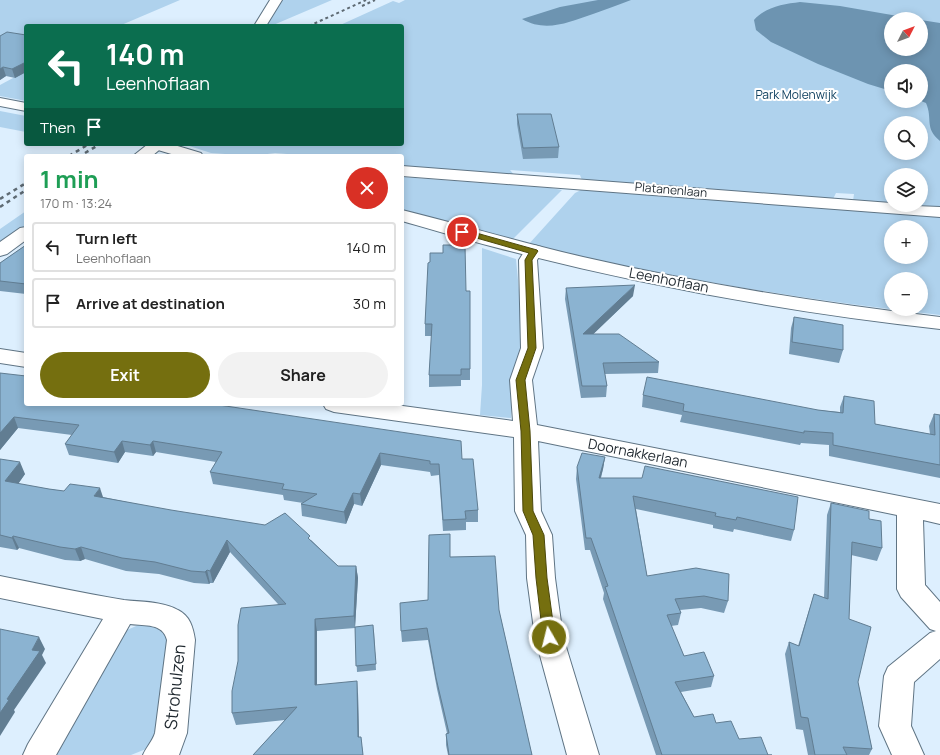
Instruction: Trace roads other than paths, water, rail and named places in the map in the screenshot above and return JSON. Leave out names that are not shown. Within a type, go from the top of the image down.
[{"type":"street","points":[[261,24],[276,0]]},
{"type":"street","points":[[0,102],[24,107]]},
{"type":"street","points":[[144,154],[155,146]]},
{"type":"street","points":[[160,146],[188,154]]},
{"type":"street","name":"Platanenlaan","points":[[404,171],[940,212]]},
{"type":"street","name":"Leenhoflaan","points":[[404,216],[534,251],[622,271],[772,300],[940,323]]},
{"type":"street","points":[[0,250],[24,233]]},
{"type":"street","points":[[534,251],[528,260],[532,348],[521,380],[526,431],[528,511],[539,535],[542,578],[549,637],[583,755]]},
{"type":"street","points":[[0,356],[24,360]]},
{"type":"street","name":"Doornakkerlaan","points":[[348,406],[526,431],[940,514]]},
{"type":"street","points":[[910,508],[911,589],[940,621]]},
{"type":"street","name":"Strohulzen","points":[[0,587],[168,618],[178,626],[181,640],[171,733],[164,752],[159,755]]},
{"type":"street","points":[[39,755],[124,611]]},
{"type":"street","points":[[908,755],[895,726],[899,676],[940,642]]},
{"type":"railway","points":[[313,24],[366,0]]},
{"type":"railway","points":[[362,6],[375,0]]},
{"type":"railway","points":[[72,154],[86,146]]},
{"type":"railway","points":[[85,153],[97,146]]},
{"type":"railway","points":[[0,199],[24,184]]},
{"type":"railway","points":[[0,207],[24,191]]},
{"type":"park label","name":"Park Molenwijk","points":[[796,95]]}]
